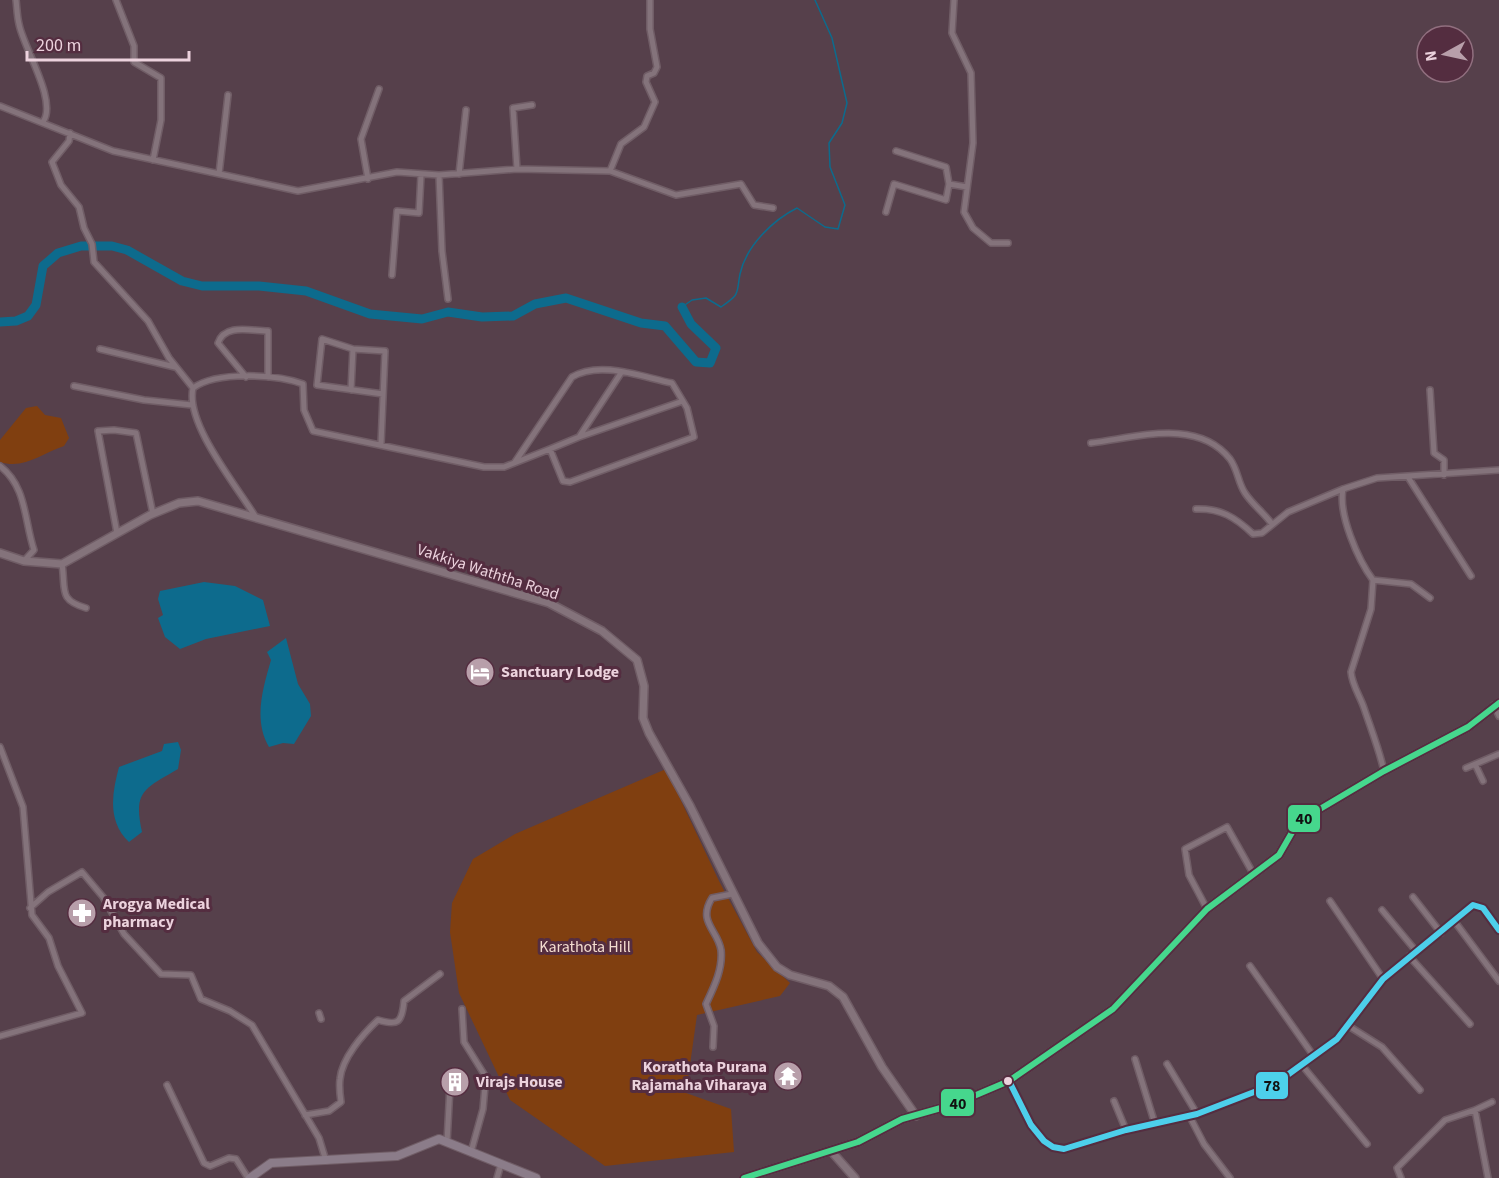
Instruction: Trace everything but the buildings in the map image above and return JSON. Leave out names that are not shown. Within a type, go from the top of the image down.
[{"type":"main road","points":[[745,1178],[858,1142],[902,1119],[955,1104],[1009,1080],[1113,1009],[1207,909],[1280,855],[1298,822],[1384,771],[1468,727],[1497,704]]},
{"type":"main road","points":[[249,1178],[271,1163],[397,1156],[439,1139],[536,1178]]},
{"type":"street","points":[[16,0],[19,25],[38,72],[47,107],[43,122]]},
{"type":"street","points":[[116,0],[134,46],[134,62],[161,78],[160,120],[153,160]]},
{"type":"street","points":[[610,171],[621,144],[644,127],[655,102],[645,82],[647,75],[654,73],[657,66],[650,29],[650,0]]},
{"type":"street","points":[[954,0],[952,33],[971,72],[973,143],[964,212],[973,228],[991,243],[1008,243]]},
{"type":"street","points":[[368,179],[361,139],[379,89]]},
{"type":"street","points":[[219,174],[228,95]]},
{"type":"street","points":[[518,169],[513,108],[532,105]]},
{"type":"street","points":[[0,106],[113,151],[298,191],[397,172],[439,175],[518,169],[610,171],[676,195],[741,184],[754,205],[773,208]]},
{"type":"street","points":[[459,174],[466,110]]},
{"type":"street","points":[[70,133],[69,141],[52,162],[61,185],[79,207],[84,228],[92,246],[94,262],[148,321],[175,367],[193,388],[192,405],[198,425],[255,516]]},
{"type":"street","points":[[886,212],[894,184],[946,200],[949,184],[946,167],[896,151]]},
{"type":"street","points":[[392,275],[397,211],[419,213],[421,175]]},
{"type":"street","points":[[439,175],[442,251],[448,299]]},
{"type":"street","points":[[949,184],[967,187]]},
{"type":"street","points":[[246,377],[219,343],[221,335],[228,330],[268,331],[268,377]]},
{"type":"street","points":[[317,385],[322,339],[353,349],[385,351],[381,444]]},
{"type":"street","points":[[100,349],[175,367]]},
{"type":"street","points":[[351,390],[353,349]]},
{"type":"street","points":[[515,462],[572,377],[584,370],[621,373],[672,383],[683,401],[694,437],[570,482],[563,481],[550,449]]},
{"type":"street","points":[[579,437],[621,373]]},
{"type":"street","points":[[193,388],[200,383],[229,377],[268,377],[286,378],[303,384],[383,394]]},
{"type":"street","points":[[303,384],[304,410],[313,431],[484,467],[504,467],[579,437],[683,401]]},
{"type":"street","points":[[74,386],[144,400],[192,405]]},
{"type":"street","points":[[1430,390],[1434,453],[1443,460],[1444,475]]},
{"type":"street","points":[[117,533],[98,431],[114,430],[136,433],[153,514]]},
{"type":"street","points":[[1091,443],[1164,433],[1200,438],[1229,458],[1239,473],[1244,492],[1272,524]]},
{"type":"street","points":[[0,466],[11,476],[26,509],[34,550],[24,561]]},
{"type":"street","points":[[1196,509],[1213,508],[1227,514],[1253,534],[1262,533],[1288,512],[1343,489],[1377,478],[1499,470]]},
{"type":"street","points":[[1408,477],[1471,576]]},
{"type":"street","points":[[1343,489],[1341,500],[1360,563],[1373,580],[1371,609],[1351,672],[1371,733],[1378,744],[1384,771]]},
{"type":"street","name":"Vakkiya Waththa Road","points":[[62,564],[153,514],[190,500],[255,516],[549,603],[618,642],[638,660],[644,686],[643,718],[649,733],[690,806],[758,943],[777,967],[790,975],[829,986],[843,997],[882,1067],[915,1116]]},
{"type":"street","points":[[0,553],[24,561],[62,564],[65,598],[70,604],[86,608]]},
{"type":"street","points":[[1373,580],[1411,584],[1430,598]]},
{"type":"street","points":[[1497,704],[1499,716]]},
{"type":"street","points":[[0,747],[23,807],[32,915],[48,938],[58,966],[82,1013],[0,1036]]},
{"type":"street","points":[[1466,768],[1499,754]]},
{"type":"street","points":[[1475,764],[1483,781]]},
{"type":"street","points":[[1207,909],[1189,875],[1185,849],[1227,827],[1254,875]]},
{"type":"street","points":[[30,908],[48,892],[82,872],[103,897],[124,934],[161,974],[191,975],[201,999],[230,1011],[252,1025],[319,1138],[327,1161]]},
{"type":"street","points":[[713,1047],[714,1026],[706,1004],[715,986],[721,954],[720,946],[708,927],[707,918],[712,898],[732,894]]},
{"type":"street","points":[[1413,897],[1442,933]]},
{"type":"street","points":[[1330,901],[1383,979]]},
{"type":"street","points":[[1009,1080],[1031,1125],[1044,1141],[1053,1147],[1074,1147],[1126,1130],[1190,1117],[1275,1084],[1337,1039],[1383,979],[1476,904],[1483,908],[1499,930]]},
{"type":"street","points":[[1382,910],[1416,951]]},
{"type":"street","points":[[1455,922],[1499,981]]},
{"type":"street","points":[[1409,956],[1470,1024]]},
{"type":"street","points":[[1250,966],[1313,1055]]},
{"type":"street","points":[[305,1115],[329,1111],[341,1102],[339,1080],[343,1065],[370,1027],[378,1020],[393,1025],[399,1023],[403,1018],[404,1001],[440,974]]},
{"type":"street","points":[[462,1009],[464,1042],[484,1074],[485,1086],[483,1109],[471,1152]]},
{"type":"street","points":[[1347,1025],[1382,1047],[1420,1090]]},
{"type":"street","points":[[1135,1059],[1155,1124]]},
{"type":"street","points":[[1167,1064],[1197,1114]]},
{"type":"street","points":[[1301,1064],[1367,1144]]},
{"type":"street","points":[[167,1085],[204,1163],[210,1166],[229,1158],[236,1159],[249,1178]]},
{"type":"street","points":[[447,1142],[450,1086]]},
{"type":"street","points":[[1114,1101],[1126,1130]]},
{"type":"street","points":[[1401,1178],[1397,1168],[1445,1120],[1492,1102]]},
{"type":"street","points":[[1474,1110],[1488,1178]]},
{"type":"street","points":[[1190,1117],[1204,1144],[1230,1178]]},
{"type":"street","points":[[831,1151],[855,1178]]},
{"type":"street","points":[[497,1178],[501,1164]]},
{"type":"green space","points":[[37,406],[45,415],[61,418],[69,438],[64,446],[33,460],[17,464],[0,462],[0,440],[26,408]]},
{"type":"green space","name":"Karathota Hill","points":[[666,769],[719,881],[757,952],[790,983],[780,996],[697,1015],[686,1093],[731,1109],[734,1152],[605,1166],[510,1100],[459,993],[450,932],[452,903],[473,859],[515,834]]},
{"type":"water","points":[[204,582],[235,586],[263,600],[270,626],[206,639],[180,649],[165,637],[158,618],[163,615],[158,599],[160,591]]},
{"type":"water","points":[[286,638],[298,684],[310,704],[311,716],[294,744],[283,743],[269,747],[264,737],[260,715],[271,660],[267,652]]},
{"type":"water","points":[[178,742],[181,750],[178,769],[149,787],[144,793],[140,799],[139,808],[142,832],[129,842],[122,834],[114,816],[113,797],[119,767],[162,751],[164,744]]},
{"type":"waterway","points":[[682,307],[692,300],[706,298],[721,307],[732,299],[737,293],[743,264],[754,244],[779,219],[797,208],[825,227],[838,229],[845,205],[830,167],[829,143],[842,123],[847,103],[832,38],[815,0]]},
{"type":"waterway","points":[[0,322],[16,321],[28,316],[36,305],[43,266],[58,253],[81,246],[112,246],[127,250],[182,281],[202,286],[259,286],[306,291],[370,314],[422,319],[448,312],[482,317],[513,316],[535,304],[566,298],[641,323],[665,326],[696,362],[710,363],[716,348],[691,324],[682,307]]},
{"type":"transit line","name":"40","points":[[744,1178],[858,1142],[902,1119],[955,1104],[1009,1081],[1113,1009],[1207,909],[1279,855],[1298,822],[1384,771],[1468,727],[1499,703]]},
{"type":"transit line","name":"78","points":[[1009,1081],[1031,1125],[1044,1141],[1053,1147],[1064,1149],[1126,1130],[1197,1114],[1275,1084],[1337,1039],[1383,979],[1473,905],[1483,908],[1499,930]]},
{"type":"place","name":"Sanctuary Lodge","points":[[480,672]]},
{"type":"place","name":"Arogya Medical pharmacy","points":[[82,913]]},
{"type":"place","name":"Korathota Purana Rajamaha Viharaya","points":[[788,1076]]},
{"type":"place","name":"Virajs House","points":[[455,1082]]}]
